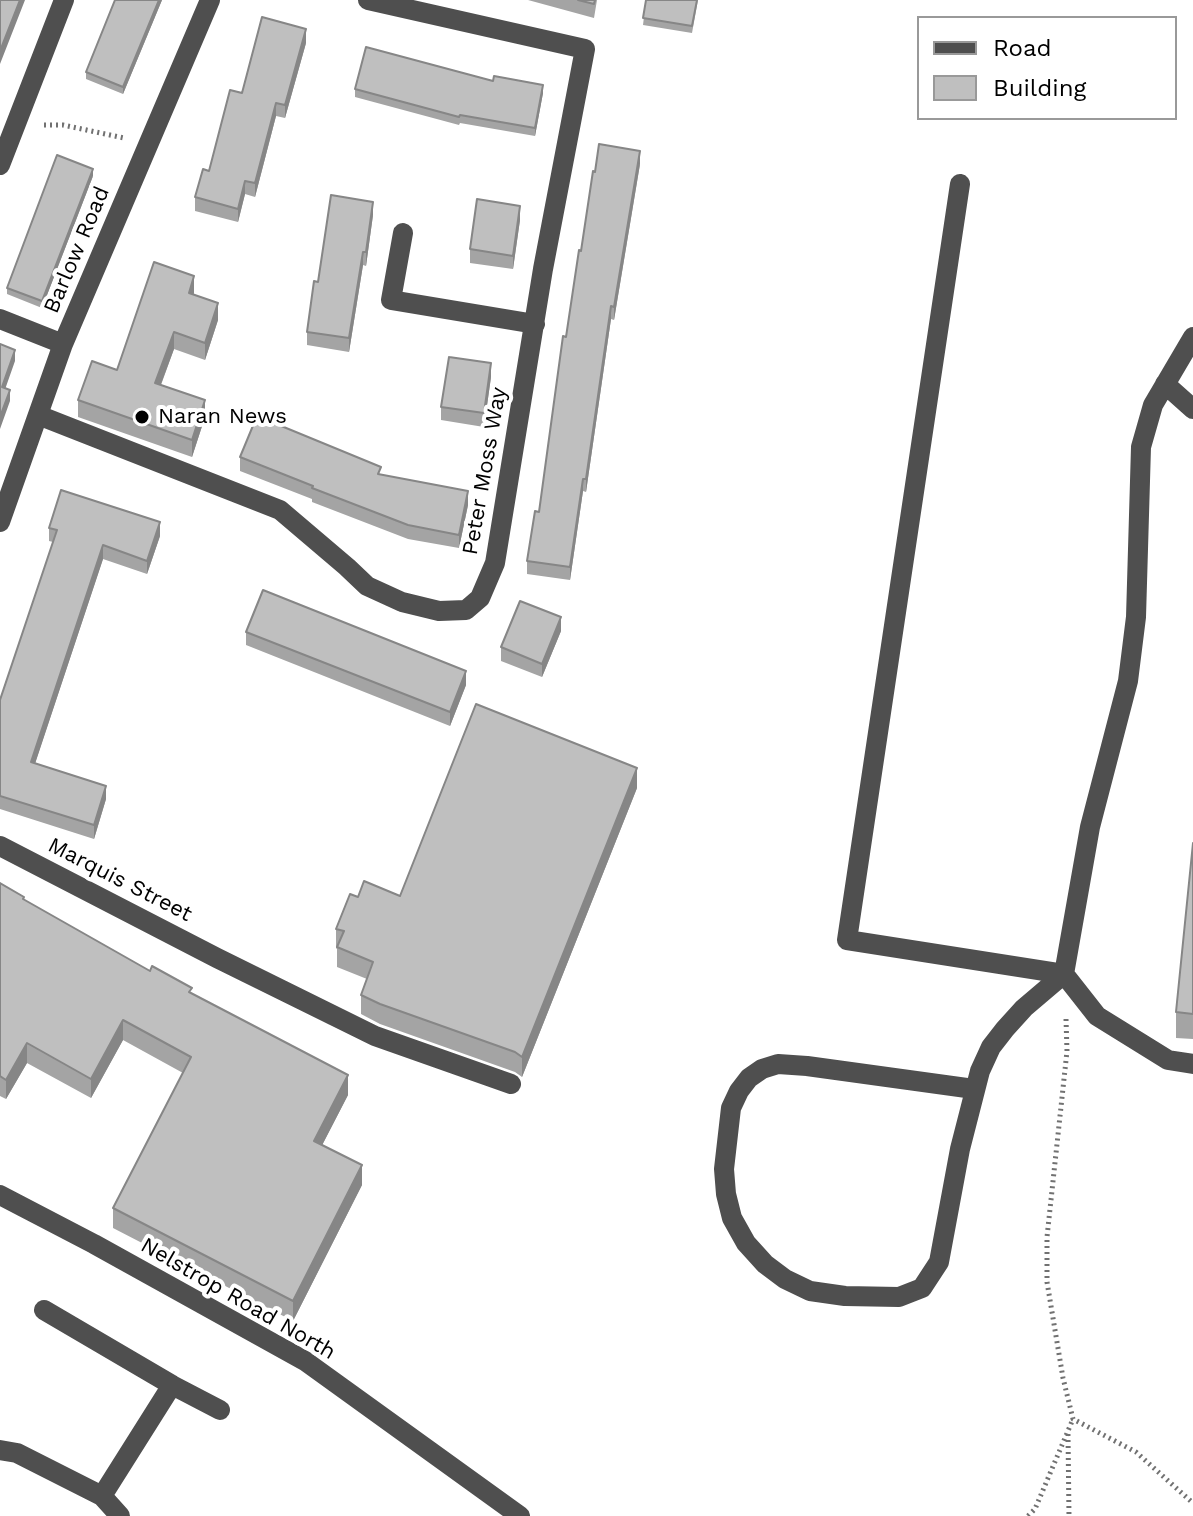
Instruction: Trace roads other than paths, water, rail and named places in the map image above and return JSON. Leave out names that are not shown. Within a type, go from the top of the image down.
[{"type":"street","points":[[0,165],[64,0]]},
{"type":"street","name":"Barlow Road","points":[[0,522],[63,344],[210,0]]},
{"type":"street","name":"Peter Moss Way","points":[[38,415],[280,510],[367,586],[402,602],[439,611],[466,610],[480,598],[495,563],[543,269],[585,49],[368,0]]},
{"type":"street","points":[[960,184],[847,940],[1064,974],[1097,1016],[1168,1060],[1193,1064]]},
{"type":"street","points":[[403,233],[391,300],[535,324]]},
{"type":"street","points":[[0,319],[63,344]]},
{"type":"street","points":[[974,1089],[807,1066],[778,1064],[762,1069],[749,1078],[731,1108],[724,1169],[732,1218],[746,1243],[765,1264],[785,1279],[810,1291],[845,1296],[899,1297],[922,1288],[939,1262],[960,1149],[980,1071],[991,1047],[1005,1029],[1024,1008],[1064,974],[1090,827],[1128,681],[1136,617],[1141,447],[1153,405],[1193,337]]},
{"type":"street","points":[[1165,384],[1193,409]]},
{"type":"street","name":"Marquis Street","points":[[0,846],[375,1036],[511,1084]]},
{"type":"street","name":"Nelstrop Road North","points":[[0,1195],[305,1361],[520,1516]]},
{"type":"street","points":[[44,1310],[220,1410]]},
{"type":"street","points":[[102,1496],[172,1385]]},
{"type":"street","points":[[0,1450],[17,1453],[102,1496],[120,1516]]},
{"type":"place","name":"Naran News","points":[[142,417]]}]
